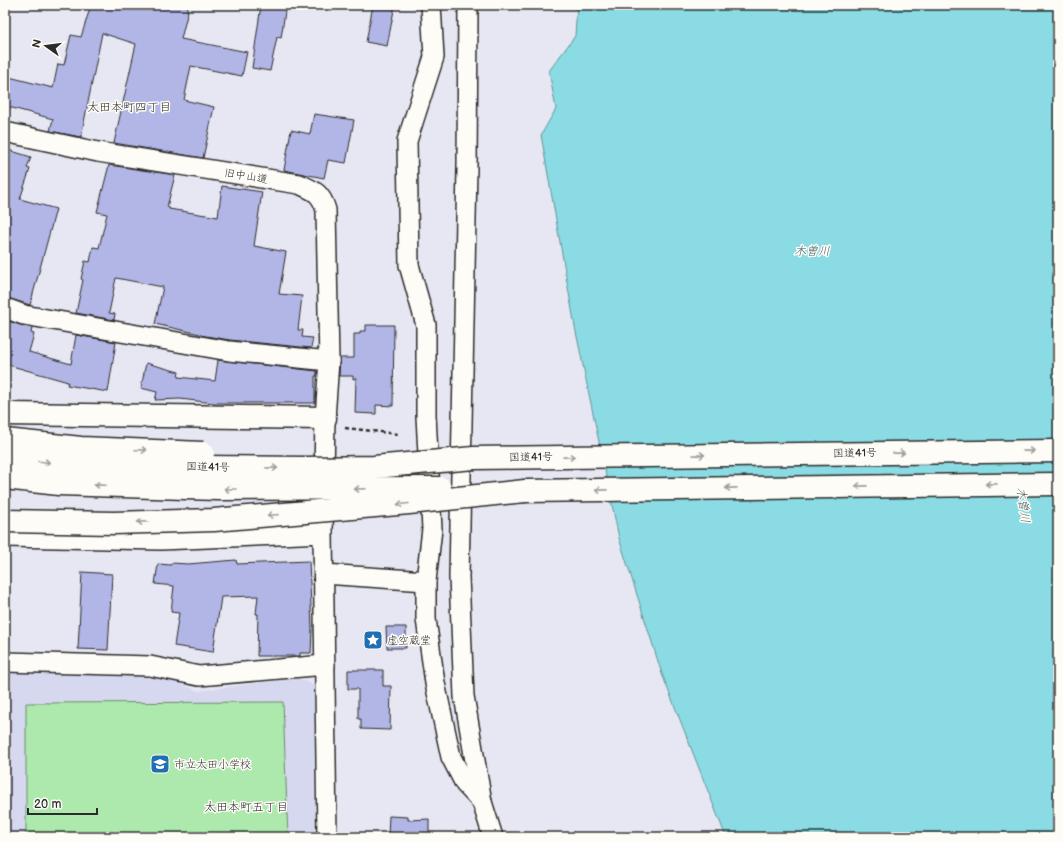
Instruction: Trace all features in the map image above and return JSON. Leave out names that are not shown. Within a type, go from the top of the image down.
[{"type":"main road","points":[[5,414],[325,422]]},
{"type":"main road","points":[[5,440],[81,448],[219,453],[374,453],[474,458]]},
{"type":"main road","name":"国道41号","points":[[5,458],[79,466],[308,468],[374,466],[474,458],[1058,451]]},
{"type":"main road","name":"国道41号","points":[[5,478],[59,484],[218,489],[342,489],[406,487],[525,491],[1058,484]]},
{"type":"main road","points":[[5,520],[114,523],[214,520],[525,491]]},
{"type":"street","points":[[431,5],[434,58],[407,141],[409,264],[426,325],[426,416],[432,529],[426,581],[426,619],[435,683],[451,757],[465,784],[482,802]]},
{"type":"street","points":[[468,5],[467,168],[460,577],[464,696],[482,802],[494,837]]},
{"type":"street","name":"旧中山道","points":[[5,132],[98,152],[299,184],[315,191],[322,199],[326,210],[329,361],[325,422],[323,533],[328,837]]},
{"type":"street","points":[[5,308],[24,315],[229,351],[329,361]]},
{"type":"street","points":[[5,537],[161,540],[323,533]]},
{"type":"street","points":[[324,574],[426,581]]},
{"type":"street","points":[[5,662],[150,666],[199,676],[324,665]]},
{"type":"path","points":[[325,422],[398,434]]},
{"type":"shaded area","name":"市立太田小学校","points":[[5,670],[160,675],[198,691],[297,678],[314,685],[315,837],[5,837]]},
{"type":"green space","name":"市立太田小学校","points":[[283,702],[288,837],[26,837],[26,703]]},
{"type":"water","name":"木曽川","points":[[577,5],[1058,5],[1058,837],[726,837],[662,674],[619,538],[575,327],[541,135],[556,109],[549,71],[575,36]]},
{"type":"building","points":[[91,5],[188,5],[188,11],[181,39],[247,52],[242,76],[191,66],[184,100],[214,107],[203,158],[114,143],[136,44],[102,33],[81,137],[50,131],[53,119],[5,106],[5,76],[53,88],[58,64],[64,65],[71,35],[81,37]]},
{"type":"building","points":[[261,5],[286,5],[281,38],[277,37],[270,71],[252,68]]},
{"type":"building","points":[[373,5],[395,5],[387,46],[366,42]]},
{"type":"building","points":[[314,114],[354,120],[346,163],[328,160],[324,178],[284,170],[291,130],[310,134]]},
{"type":"building","points":[[5,149],[31,157],[27,168],[30,169],[20,199],[56,209],[30,305],[5,297]]},
{"type":"building","points":[[109,165],[175,175],[167,207],[169,207],[169,209],[218,217],[222,186],[262,192],[254,246],[286,252],[279,294],[302,296],[298,330],[303,330],[302,337],[313,338],[311,348],[230,340],[200,335],[155,324],[163,287],[116,278],[109,313],[115,314],[114,320],[76,313],[83,280],[81,279],[85,261],[90,262],[93,247],[99,248],[107,214],[97,212]]},
{"type":"building","points":[[5,320],[32,328],[31,333],[34,334],[29,352],[71,364],[76,335],[116,342],[108,392],[67,385],[68,382],[5,364]]},
{"type":"building","points":[[366,325],[394,325],[393,406],[376,405],[376,414],[355,413],[356,378],[353,379],[353,376],[339,376],[340,358],[354,358],[354,334],[360,334],[360,331],[366,331]]},
{"type":"building","points":[[218,360],[317,371],[317,376],[315,376],[315,403],[214,403],[180,399],[155,400],[157,392],[141,388],[146,363],[179,372],[178,377],[215,381]]},
{"type":"building","points":[[236,560],[237,564],[309,561],[312,629],[311,653],[300,653],[300,656],[257,656],[258,614],[256,614],[258,596],[221,597],[213,652],[174,646],[179,613],[171,612],[174,586],[155,584],[158,564],[171,565],[171,563],[188,564]]},
{"type":"building","points":[[82,572],[112,574],[108,650],[78,649]]},
{"type":"building","points":[[386,627],[406,627],[406,648],[387,648]]},
{"type":"building","points":[[348,670],[383,670],[383,686],[391,686],[390,730],[361,729],[361,719],[358,719],[358,689],[348,689]]},
{"type":"building","points":[[389,816],[408,817],[408,820],[429,819],[429,837],[388,836]]},
{"type":"place","name":"虚空蔵堂","points":[[373,640]]},
{"type":"place","name":"市立太田小学校","points":[[160,764]]},
{"type":"district","name":"太田本町四丁目","points":[[129,107]]},
{"type":"district","name":"太田本町五丁目","points":[[246,807]]}]
